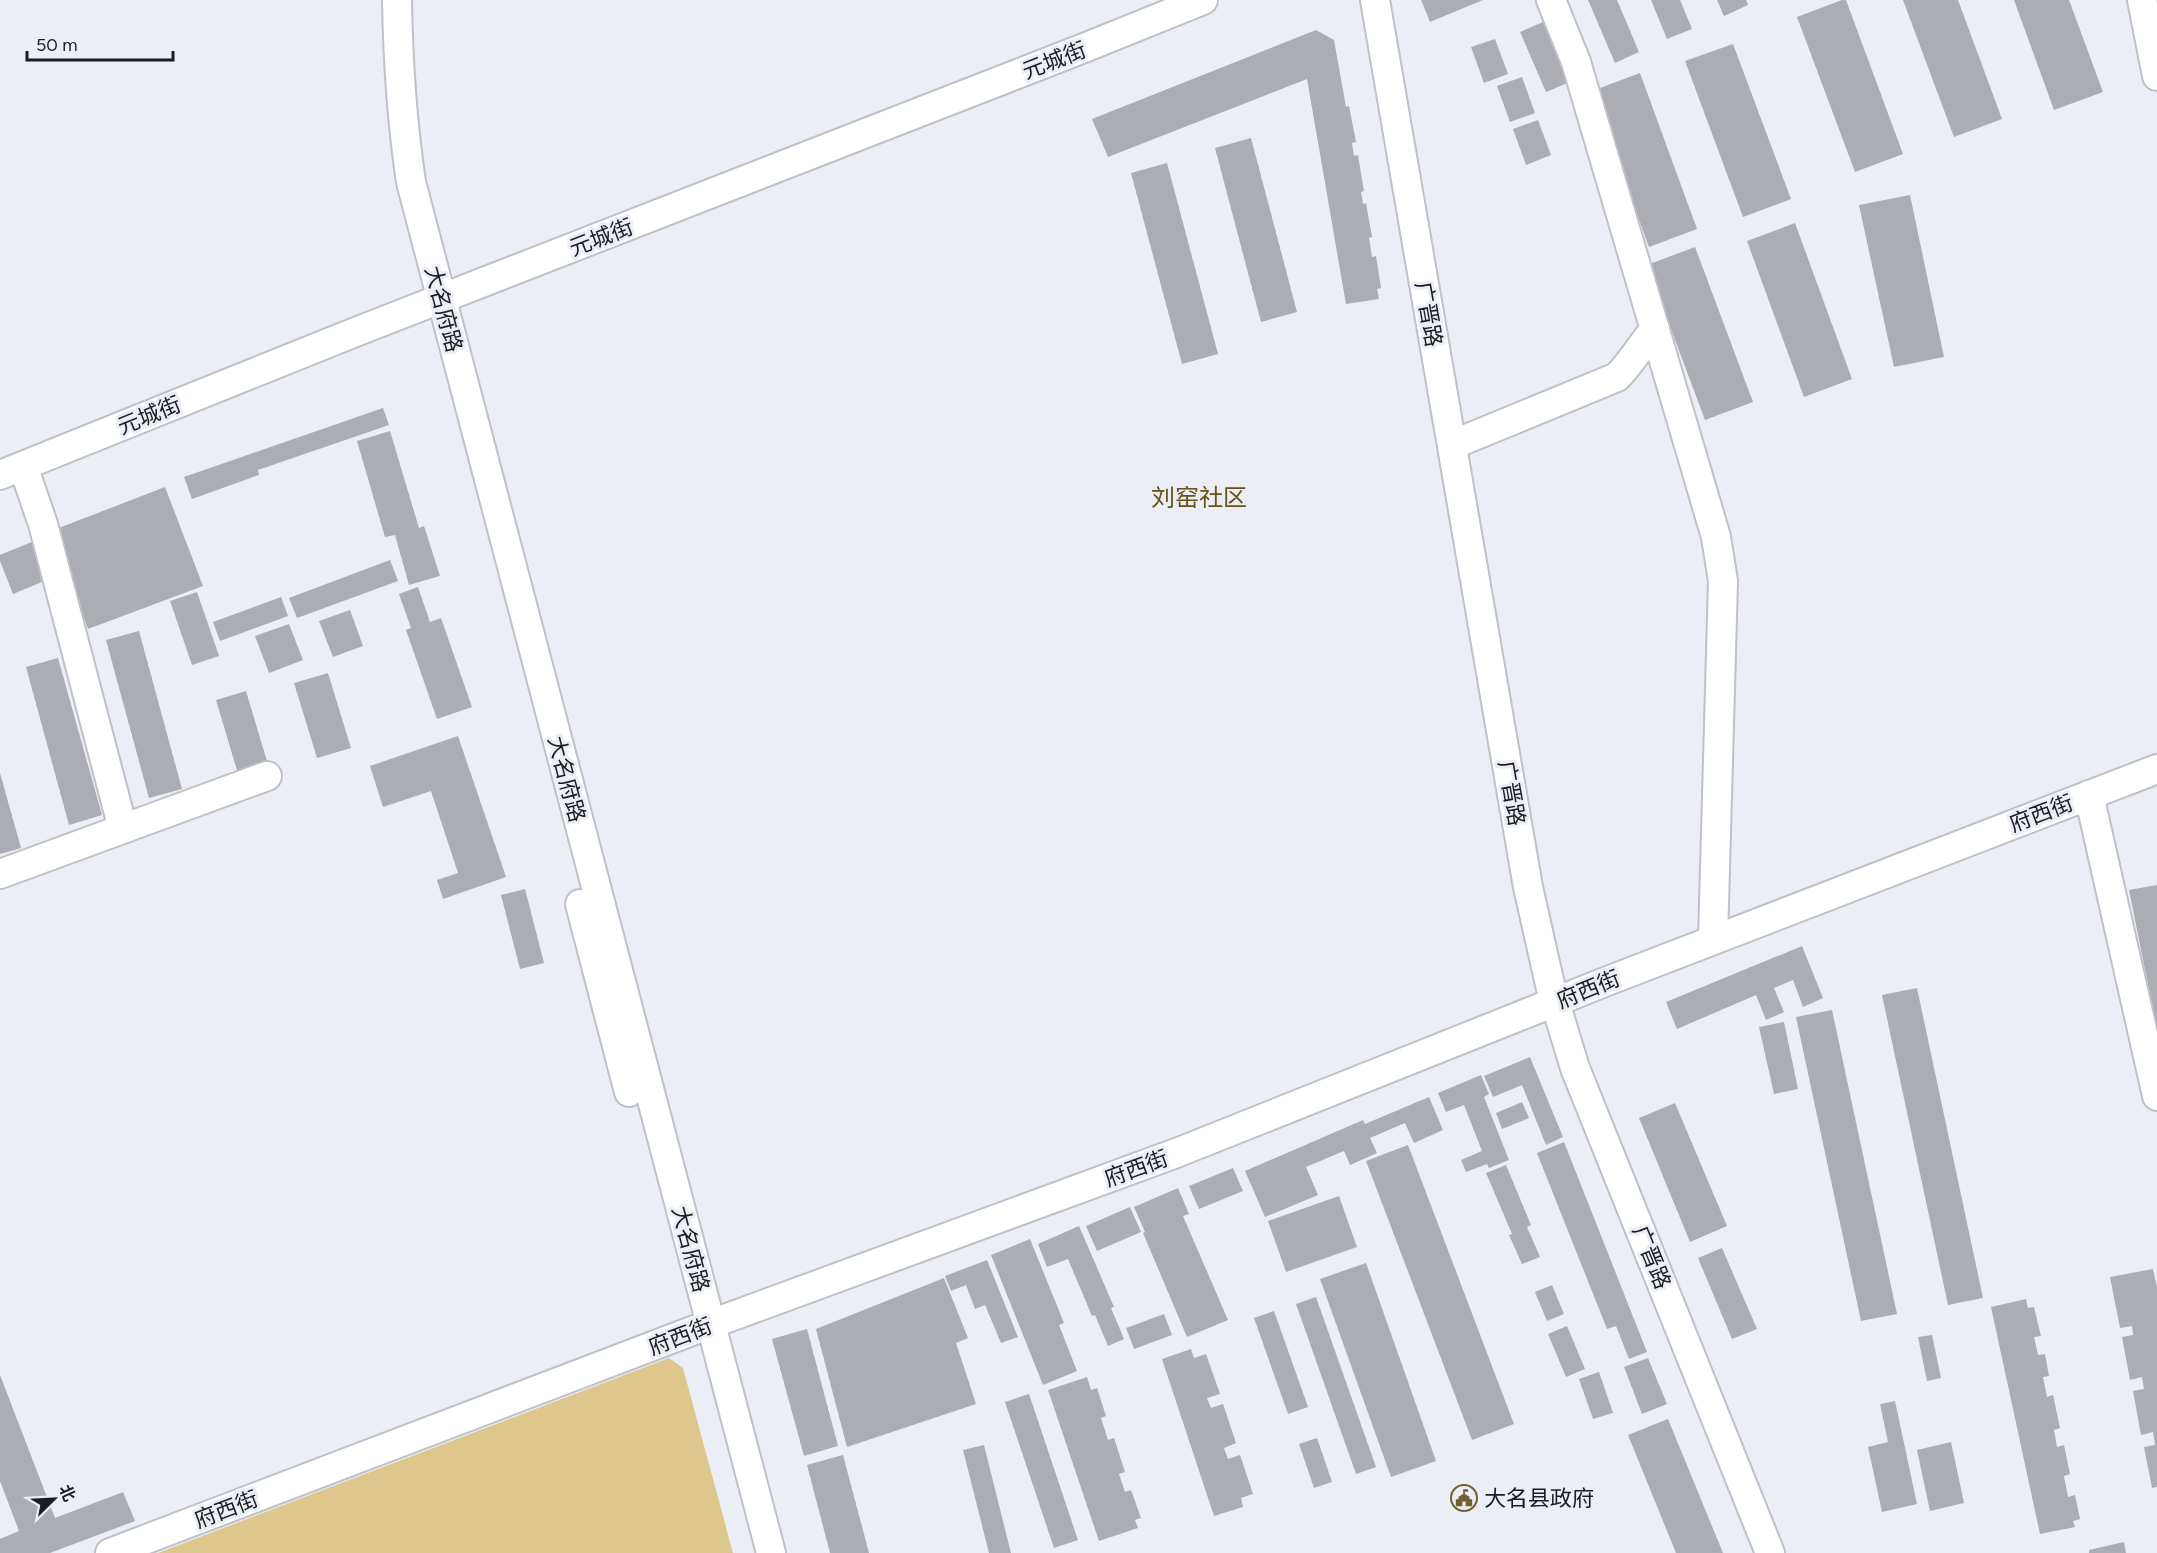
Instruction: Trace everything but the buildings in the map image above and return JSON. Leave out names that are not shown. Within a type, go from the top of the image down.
[{"type":"street","name":"大名府路","points":[[377,0],[383,127],[390,174],[432,302],[701,1328],[750,1553]]},
{"type":"street","name":"大名府路","points":[[397,0],[402,113],[411,182],[432,302]]},
{"type":"street","name":"元城街","points":[[12,471],[432,302],[1203,0]]},
{"type":"street","name":"广晋路","points":[[1375,0],[1528,887],[1555,1002],[1575,1068],[1770,1553]]},
{"type":"street","points":[[1551,0],[1576,62],[1716,537],[1723,581],[1713,940]]},
{"type":"street","points":[[2142,0],[2157,76]]},
{"type":"street","points":[[1452,446],[1617,377],[1634,360],[1640,346],[1655,329]]},
{"type":"street","points":[[12,471],[43,524],[123,829]]},
{"type":"street","name":"府西街","points":[[110,1553],[701,1328],[1179,1152],[1713,940],[2157,769]]},
{"type":"street","points":[[0,874],[267,776]]},
{"type":"street","points":[[2089,795],[2157,1096]]},
{"type":"street","name":"大名府路","points":[[701,1328],[771,1553]]},
{"type":"shaded area","points":[[669,1358],[683,1368],[733,1553],[158,1553]]},
{"type":"place","name":"大名县政府","points":[[1464,1498]]},
{"type":"district","name":"刘窑社区","points":[[1199,498]]}]
